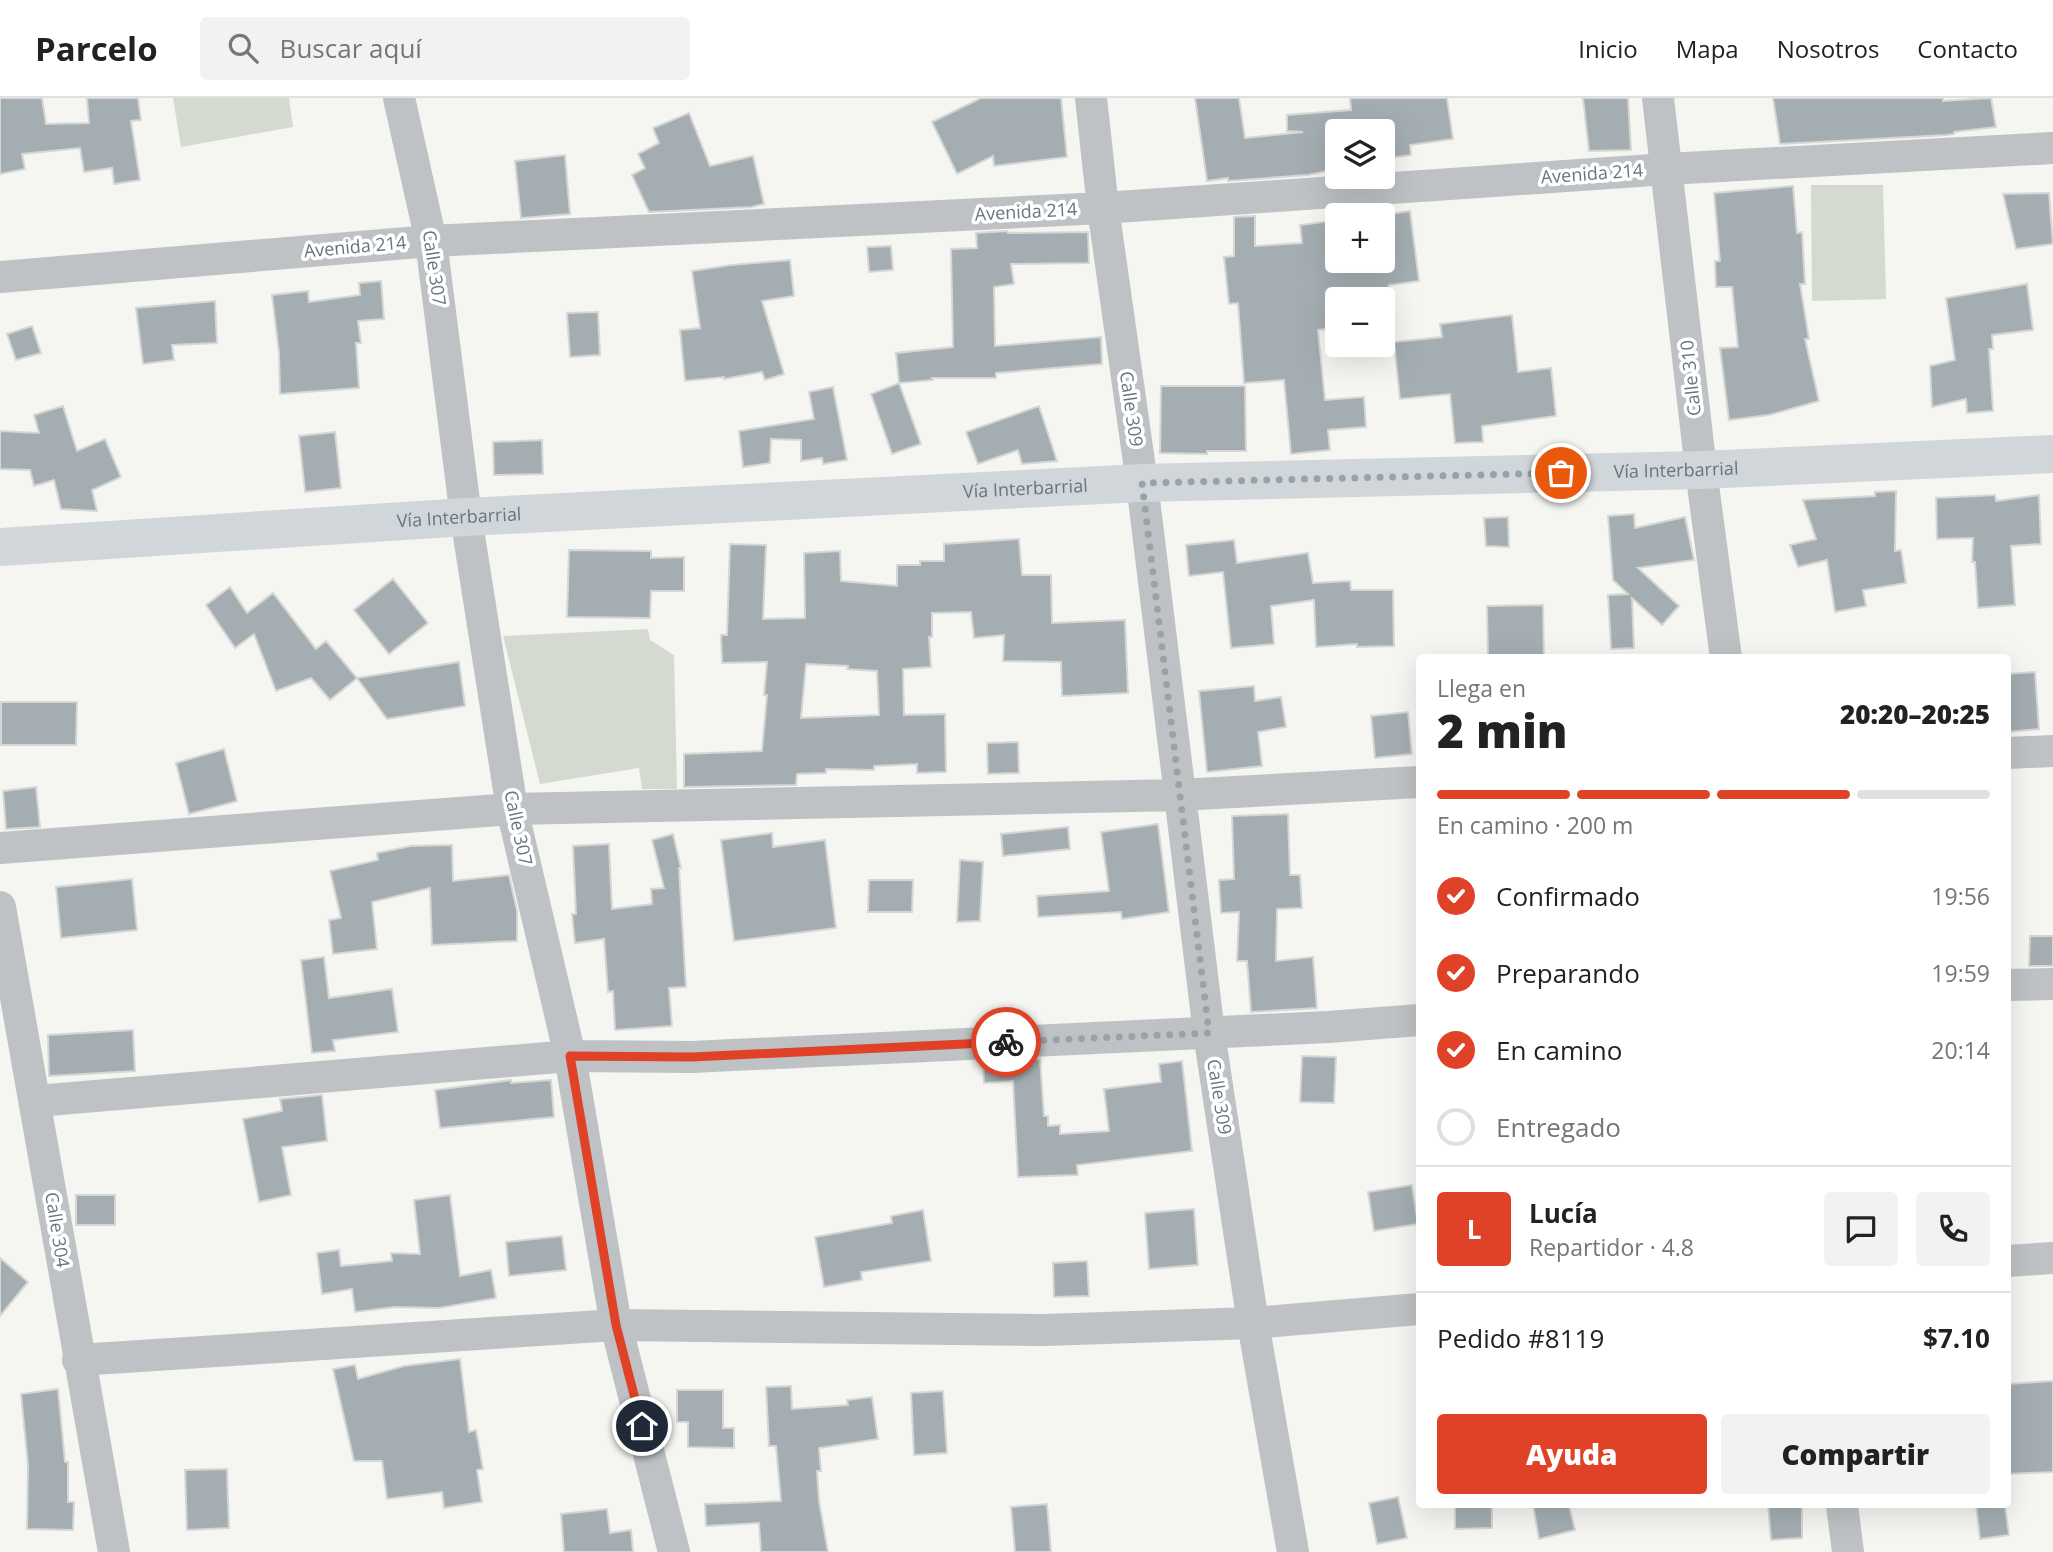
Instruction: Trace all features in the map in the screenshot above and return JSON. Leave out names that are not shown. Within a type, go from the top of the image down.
[{"type":"main road","name":"Vía Interbarrial","points":[[0,547],[466,517],[1142,483],[1701,470],[2053,454]]},
{"type":"street","name":"Calle 307","points":[[398,98],[431,241],[466,517],[512,809],[570,1056],[616,1325],[674,1552]]},
{"type":"street","name":"Calle 309","points":[[1091,98],[1103,208],[1142,483],[1209,1033],[1253,1323],[1293,1552]]},
{"type":"street","name":"Calle 310","points":[[1658,98],[1701,470],[1725,654]]},
{"type":"street","name":"Avenida 214","points":[[0,277],[431,241],[1103,208],[1667,169],[2053,148]]},
{"type":"street","points":[[2011,753],[2053,751]]},
{"type":"street","points":[[0,848],[512,809],[1179,795],[1416,782]]},
{"type":"street","name":"Calle 304","points":[[0,907],[114,1552]]},
{"type":"street","points":[[2011,985],[2053,984]]},
{"type":"street","points":[[36,1101],[570,1056],[692,1057],[1209,1033],[1416,1020]]},
{"type":"street","points":[[2011,1261],[2053,1258]]},
{"type":"street","points":[[78,1360],[616,1325],[1045,1331],[1253,1323],[1416,1309]]},
{"type":"street","points":[[1842,1508],[1848,1552]]},
{"type":"shaded area","points":[[173,98],[289,98],[293,127],[181,147]]},
{"type":"shaded area","points":[[1811,185],[1883,185],[1886,299],[1812,301]]},
{"type":"shaded area","points":[[648,629],[650,640],[674,655],[677,789],[642,789],[639,768],[540,784],[503,636]]},
{"type":"building","points":[[0,98],[42,98],[46,124],[89,123],[87,98],[138,98],[141,120],[131,121],[140,180],[114,184],[112,168],[84,172],[80,148],[22,154],[25,169],[0,174]]},
{"type":"building","points":[[981,98],[1061,98],[1067,157],[994,166],[993,156],[957,174],[932,122]]},
{"type":"building","points":[[1195,98],[1239,98],[1245,138],[1303,132],[1287,131],[1287,115],[1351,110],[1350,98],[1447,98],[1453,139],[1410,145],[1411,155],[1395,157],[1395,119],[1325,119],[1325,171],[1308,175],[1207,181]]},
{"type":"building","points":[[1583,98],[1628,98],[1631,150],[1589,151]]},
{"type":"building","points":[[1773,98],[1943,98],[1943,101],[1991,98],[1996,127],[1947,135],[1780,144]]},
{"type":"building","points":[[689,113],[710,166],[753,156],[764,204],[649,212],[632,175],[645,168],[638,154],[659,143],[653,128]]},
{"type":"building","points":[[565,155],[570,214],[521,218],[515,161]]},
{"type":"building","points":[[1793,186],[1797,233],[1802,232],[1805,284],[1800,284],[1809,339],[1805,339],[1819,401],[1769,415],[1729,420],[1720,348],[1738,347],[1732,287],[1716,287],[1715,261],[1720,261],[1714,193]]},
{"type":"building","points":[[2049,193],[2053,244],[2016,249],[2003,194]]},
{"type":"building","points":[[1410,211],[1419,281],[1389,287],[1325,287],[1325,329],[1318,330],[1325,400],[1364,397],[1366,427],[1328,430],[1330,450],[1291,454],[1284,380],[1244,383],[1238,303],[1229,304],[1224,257],[1234,256],[1234,217],[1255,216],[1255,246],[1302,243],[1300,225],[1325,222],[1325,273],[1395,273],[1395,213]]},
{"type":"building","points":[[1088,232],[1089,263],[1011,264],[1014,284],[994,287],[995,346],[1101,337],[1102,364],[996,373],[996,378],[932,378],[933,380],[899,383],[896,353],[953,347],[951,249],[977,248],[976,233]]},
{"type":"building","points":[[891,246],[893,270],[869,272],[867,247]]},
{"type":"building","points":[[790,260],[794,296],[762,301],[784,374],[765,380],[762,372],[724,379],[685,381],[680,330],[700,328],[692,271]]},
{"type":"building","points":[[381,281],[384,319],[358,321],[361,343],[356,343],[359,388],[280,394],[279,353],[272,295],[308,291],[309,302],[360,295],[359,283]]},
{"type":"building","points":[[2027,284],[2033,330],[1992,335],[1993,349],[1989,349],[1993,411],[1967,413],[1966,399],[1932,407],[1930,366],[1955,360],[1946,298]]},
{"type":"building","points":[[215,301],[217,343],[172,345],[174,360],[143,364],[136,308]]},
{"type":"building","points":[[598,312],[600,355],[570,357],[567,313]]},
{"type":"building","points":[[1512,315],[1518,372],[1551,368],[1556,416],[1482,426],[1483,442],[1455,443],[1450,394],[1400,399],[1395,342],[1442,337],[1440,324]]},
{"type":"building","points":[[32,326],[41,353],[16,360],[7,334]]},
{"type":"building","points":[[899,383],[921,444],[892,454],[871,394]]},
{"type":"building","points":[[1161,386],[1245,386],[1246,451],[1160,453]]},
{"type":"building","points":[[833,387],[847,460],[823,464],[822,458],[801,461],[801,440],[771,439],[770,463],[743,467],[739,431],[814,419],[809,392]]},
{"type":"building","points":[[63,406],[77,451],[105,439],[121,477],[92,490],[97,511],[61,509],[54,480],[34,486],[30,470],[0,469],[0,431],[39,433],[34,415]]},
{"type":"building","points":[[1039,406],[1057,461],[1022,464],[1018,450],[978,464],[966,432]]},
{"type":"building","points":[[335,432],[341,488],[305,492],[299,436]]},
{"type":"building","points":[[542,440],[543,474],[494,475],[493,442]]},
{"type":"building","points":[[1896,491],[1895,551],[1901,550],[1906,583],[1863,590],[1866,606],[1835,612],[1827,560],[1798,567],[1790,545],[1816,539],[1803,500],[1875,496],[1875,492]]},
{"type":"building","points":[[1995,495],[1996,501],[2039,495],[2041,544],[2011,546],[2015,605],[1978,608],[1975,562],[1972,562],[1973,538],[1937,539],[1936,498]]},
{"type":"building","points":[[1634,514],[1635,528],[1685,517],[1694,560],[1638,568],[1679,606],[1662,625],[1632,598],[1634,648],[1611,649],[1608,595],[1628,594],[1613,580],[1608,516]]},
{"type":"building","points":[[1508,517],[1509,547],[1486,546],[1484,518]]},
{"type":"building","points":[[1019,539],[1022,575],[1051,575],[1052,623],[1125,620],[1128,693],[1062,696],[1061,662],[1003,661],[1004,635],[974,638],[971,612],[932,613],[932,637],[929,637],[931,667],[903,669],[904,715],[945,714],[946,772],[917,773],[917,764],[874,766],[874,770],[826,769],[826,773],[797,774],[796,785],[684,787],[684,754],[762,751],[767,662],[722,663],[721,635],[727,635],[730,544],[766,545],[763,619],[805,618],[804,553],[840,551],[841,581],[897,586],[897,565],[944,561],[944,544]],"holes":[[[806,664],[848,666],[847,669],[877,671],[879,715],[801,718]]]},
{"type":"building","points":[[1234,540],[1237,563],[1308,553],[1313,583],[1350,581],[1351,590],[1393,590],[1394,646],[1357,647],[1357,644],[1316,647],[1314,600],[1271,606],[1274,644],[1231,648],[1223,572],[1189,576],[1186,545]]},
{"type":"building","points":[[569,550],[651,551],[651,558],[684,557],[684,591],[651,591],[650,618],[567,617]]},
{"type":"building","points":[[393,579],[428,623],[389,654],[354,610]]},
{"type":"building","points":[[230,587],[247,613],[273,593],[316,649],[326,641],[357,678],[330,700],[311,678],[276,691],[254,634],[235,648],[206,605]]},
{"type":"building","points":[[1543,605],[1544,654],[1488,654],[1487,606]]},
{"type":"building","points":[[459,662],[465,706],[387,719],[357,678]]},
{"type":"building","points":[[2035,672],[2039,729],[2011,732],[2011,674]]},
{"type":"building","points":[[1254,686],[1255,701],[1281,697],[1286,727],[1258,732],[1262,766],[1207,772],[1199,691]]},
{"type":"building","points":[[1,702],[77,702],[76,745],[1,745]]},
{"type":"building","points":[[1408,712],[1412,754],[1375,758],[1371,716]]},
{"type":"building","points":[[1018,742],[1019,773],[988,774],[987,743]]},
{"type":"building","points":[[224,749],[237,801],[189,814],[176,763]]},
{"type":"building","points":[[36,787],[40,827],[6,829],[3,791]]},
{"type":"building","points":[[1288,814],[1290,875],[1300,875],[1302,908],[1277,909],[1276,961],[1313,957],[1317,1008],[1251,1012],[1247,961],[1237,961],[1239,912],[1221,913],[1219,880],[1234,879],[1232,816]]},
{"type":"building","points":[[1158,824],[1169,912],[1122,919],[1121,912],[1038,917],[1037,896],[1109,891],[1101,832]]},
{"type":"building","points":[[1068,827],[1070,849],[1003,856],[1001,834]]},
{"type":"building","points":[[772,833],[773,847],[825,840],[836,928],[734,941],[721,840]]},
{"type":"building","points":[[673,834],[681,868],[686,987],[669,988],[672,1026],[615,1030],[613,991],[608,992],[604,939],[575,943],[572,914],[576,914],[573,846],[609,844],[612,909],[652,904],[651,889],[664,888],[652,840]]},
{"type":"building","points":[[452,845],[453,881],[509,875],[517,911],[517,941],[432,945],[430,888],[372,902],[377,949],[333,954],[329,920],[341,918],[330,871],[378,860],[377,853],[411,846]]},
{"type":"building","points":[[960,860],[983,862],[980,921],[957,922]]},
{"type":"building","points":[[132,879],[137,930],[61,938],[56,887]]},
{"type":"building","points":[[869,880],[913,880],[912,912],[868,912]]},
{"type":"building","points":[[2030,936],[2053,936],[2053,966],[2029,966]]},
{"type":"building","points":[[324,957],[329,998],[392,989],[398,1032],[333,1040],[335,1051],[312,1053],[301,960]]},
{"type":"building","points":[[133,1030],[135,1071],[49,1076],[48,1035]]},
{"type":"building","points":[[1302,1056],[1336,1057],[1334,1103],[1300,1102]]},
{"type":"building","points":[[1040,1059],[1044,1116],[1048,1116],[1048,1126],[1060,1125],[1060,1134],[1109,1131],[1104,1089],[1161,1082],[1159,1064],[1182,1061],[1192,1151],[1077,1165],[1078,1175],[1018,1177],[1013,1081],[984,1083],[983,1062]]},
{"type":"building","points":[[511,1080],[511,1083],[551,1080],[554,1117],[440,1128],[435,1090]]},
{"type":"building","points":[[322,1095],[327,1141],[282,1147],[291,1195],[259,1202],[243,1119],[282,1111],[280,1099]]},
{"type":"building","points":[[1412,1185],[1416,1224],[1374,1231],[1368,1192]]},
{"type":"building","points":[[76,1195],[115,1195],[115,1225],[76,1225]]},
{"type":"building","points":[[450,1195],[460,1276],[491,1270],[496,1298],[439,1308],[395,1307],[355,1312],[352,1289],[322,1294],[317,1253],[339,1250],[341,1266],[392,1261],[391,1253],[420,1254],[414,1200]]},
{"type":"building","points":[[1194,1209],[1198,1265],[1149,1269],[1145,1213]]},
{"type":"building","points":[[923,1210],[931,1261],[861,1272],[862,1280],[824,1287],[815,1237],[892,1223],[891,1216]]},
{"type":"building","points":[[562,1236],[566,1270],[509,1276],[506,1242]]},
{"type":"building","points":[[0,1258],[28,1282],[0,1316]]},
{"type":"building","points":[[1087,1261],[1089,1296],[1054,1297],[1053,1263]]},
{"type":"building","points":[[460,1359],[469,1432],[476,1430],[483,1469],[477,1470],[482,1502],[444,1508],[442,1492],[387,1499],[382,1461],[354,1461],[333,1369],[355,1365],[358,1379],[404,1366]]},
{"type":"building","points":[[2053,1381],[2053,1472],[2011,1474],[2011,1384]]},
{"type":"building","points":[[791,1386],[792,1409],[848,1405],[847,1400],[872,1397],[878,1439],[819,1448],[819,1501],[828,1552],[761,1552],[759,1523],[706,1526],[705,1504],[781,1501],[776,1446],[769,1446],[766,1387]]},
{"type":"building","points":[[58,1389],[65,1462],[68,1462],[68,1502],[74,1502],[73,1530],[27,1529],[28,1465],[21,1394]]},
{"type":"building","points":[[677,1390],[723,1390],[723,1428],[734,1428],[734,1448],[688,1447],[688,1422],[677,1422]]},
{"type":"building","points":[[943,1391],[947,1453],[914,1455],[911,1393]]},
{"type":"building","points":[[227,1469],[229,1528],[187,1530],[185,1470]]},
{"type":"building","points":[[1398,1497],[1407,1538],[1377,1544],[1369,1503]]},
{"type":"building","points":[[1047,1504],[1051,1552],[1015,1552],[1011,1507]]},
{"type":"building","points":[[1455,1508],[1492,1508],[1492,1528],[1455,1529]]},
{"type":"building","points":[[1534,1508],[1570,1508],[1575,1530],[1539,1539]]},
{"type":"building","points":[[1768,1508],[1802,1508],[1802,1538],[1771,1540]]},
{"type":"building","points":[[1976,1508],[2005,1508],[2009,1535],[1980,1539]]},
{"type":"building","points":[[607,1509],[610,1533],[631,1530],[633,1552],[564,1552],[561,1514]]},
{"type":"way so far","points":[[1006,1042],[1209,1033],[1142,483],[1561,473]]},
{"type":"route","points":[[642,1426],[616,1325],[570,1056],[692,1057],[1006,1042]]}]
